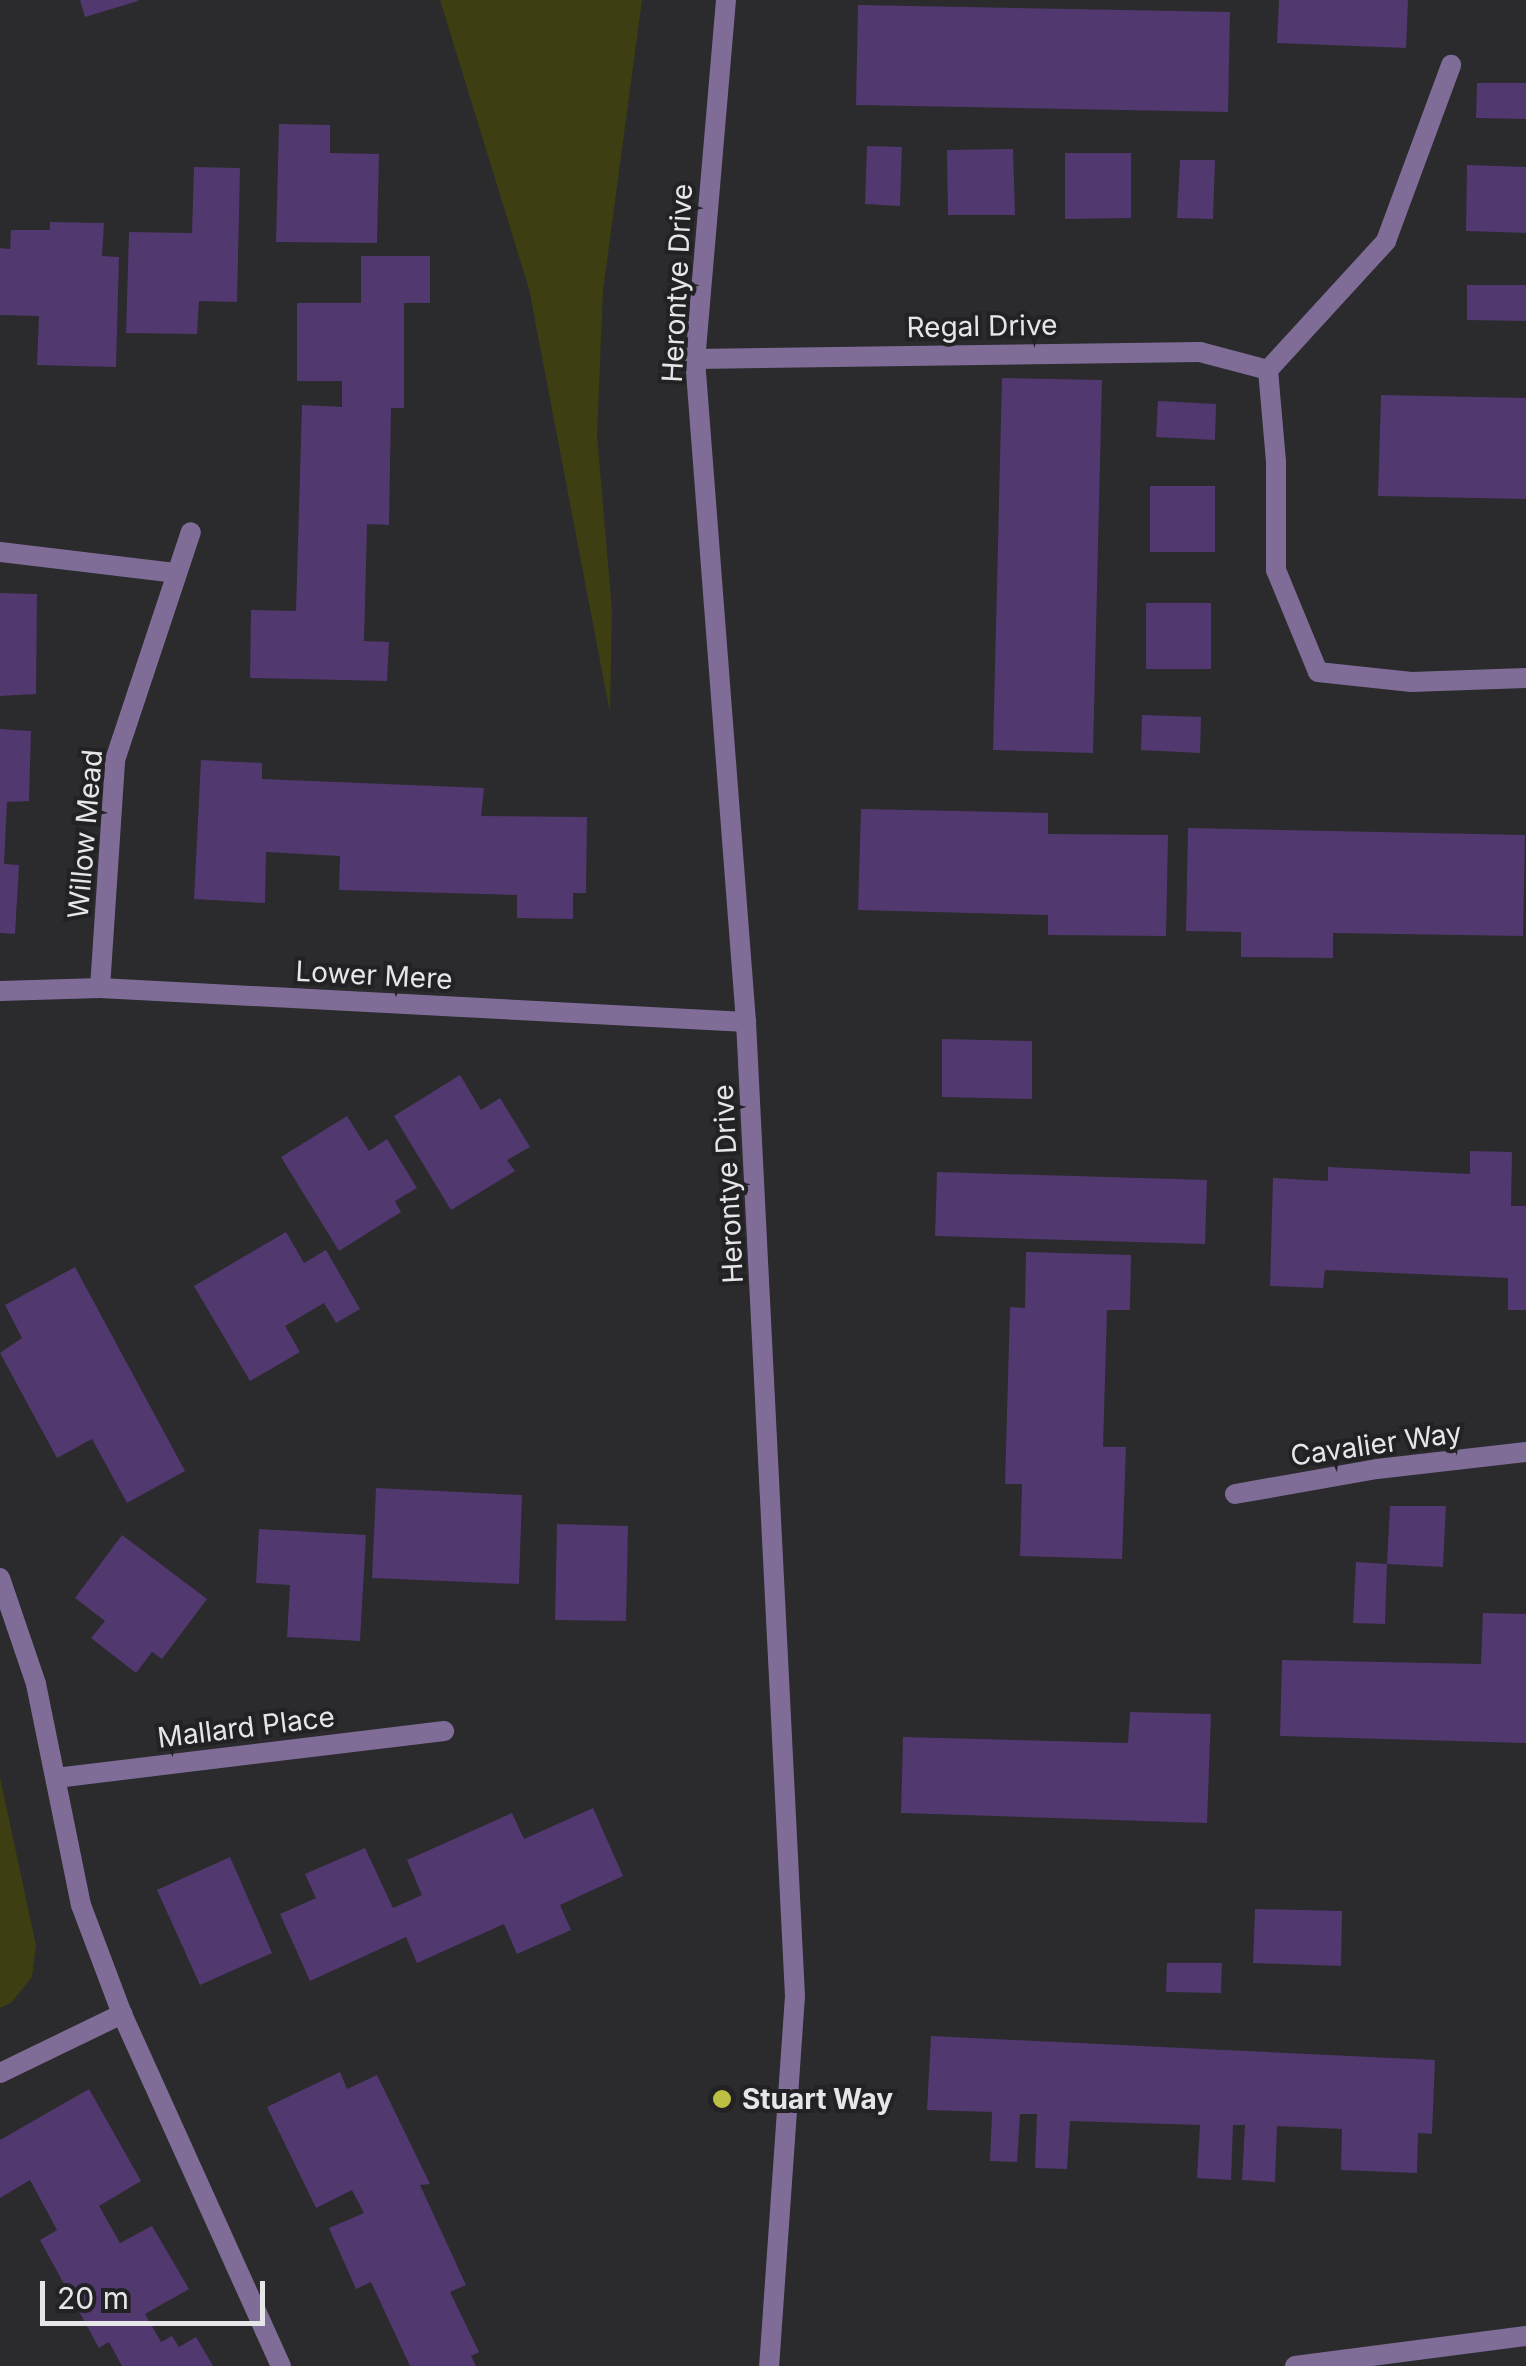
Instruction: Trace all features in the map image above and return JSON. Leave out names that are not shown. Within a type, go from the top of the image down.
[{"type":"street","name":"Herontye Drive","points":[[726,0],[695,360],[746,1022],[795,1996],[769,2366]]},
{"type":"street","points":[[1451,65],[1386,242],[1268,370],[1276,461],[1276,570],[1318,672],[1411,682],[1526,678]]},
{"type":"street","name":"Regal Drive","points":[[695,360],[1200,352],[1268,370]]},
{"type":"street","name":"Willow Mead","points":[[100,988],[115,760],[191,532]]},
{"type":"street","points":[[0,552],[177,574]]},
{"type":"street","name":"Lower Mere","points":[[0,991],[100,988],[746,1022]]},
{"type":"street","name":"Cavalier Way","points":[[1235,1494],[1377,1468],[1526,1452]]},
{"type":"street","points":[[0,1578],[36,1684],[81,1905],[122,2014],[281,2366]]},
{"type":"street","name":"Mallard Place","points":[[56,1778],[444,1730]]},
{"type":"street","points":[[0,2073],[122,2014]]},
{"type":"street","points":[[1295,2366],[1526,2336]]},
{"type":"shaded area","points":[[440,0],[642,0],[603,291],[597,435],[612,610],[610,713],[529,289]]},
{"type":"shaded area","points":[[0,1777],[36,1945],[32,1977],[11,2003],[0,2008]]},
{"type":"building","points":[[80,0],[138,0],[138,1],[85,17]]},
{"type":"building","points":[[1279,0],[1408,0],[1406,48],[1277,43]]},
{"type":"building","points":[[858,5],[1230,12],[1228,112],[856,105]]},
{"type":"building","points":[[1477,83],[1526,83],[1526,119],[1476,118]]},
{"type":"building","points":[[279,124],[330,125],[330,153],[379,154],[377,243],[276,242]]},
{"type":"building","points":[[867,146],[902,147],[900,206],[865,204]]},
{"type":"building","points":[[1013,149],[1015,215],[948,215],[947,150]]},
{"type":"building","points":[[1065,153],[1131,153],[1131,218],[1065,219]]},
{"type":"building","points":[[1180,160],[1215,160],[1213,219],[1177,218]]},
{"type":"building","points":[[1467,165],[1526,167],[1526,233],[1466,231]]},
{"type":"building","points":[[194,167],[240,168],[237,302],[199,301],[197,334],[126,333],[129,232],[192,233]]},
{"type":"building","points":[[50,222],[104,223],[102,256],[119,257],[116,367],[37,365],[39,316],[0,315],[0,248],[10,249],[11,230],[50,230]]},
{"type":"building","points":[[361,256],[430,256],[430,303],[404,303],[404,408],[391,408],[389,525],[367,524],[364,641],[389,642],[387,681],[250,678],[251,610],[296,611],[302,405],[342,407],[342,381],[297,381],[297,303],[361,303]]},
{"type":"building","points":[[1467,285],[1526,285],[1526,321],[1467,320]]},
{"type":"building","points":[[1002,378],[1102,380],[1093,753],[993,750]]},
{"type":"building","points":[[1381,395],[1526,398],[1526,499],[1378,496]]},
{"type":"building","points":[[1158,401],[1216,404],[1215,440],[1156,437]]},
{"type":"building","points":[[1150,486],[1215,486],[1215,552],[1150,552]]},
{"type":"building","points":[[0,593],[37,594],[36,694],[0,696]]},
{"type":"building","points":[[1146,603],[1211,603],[1211,669],[1146,669]]},
{"type":"building","points":[[1142,715],[1201,717],[1200,753],[1141,750]]},
{"type":"building","points":[[0,729],[31,731],[29,801],[7,802],[4,864],[19,865],[15,934],[0,933]]},
{"type":"building","points":[[201,760],[262,763],[262,779],[484,788],[481,816],[587,817],[586,893],[573,893],[573,919],[517,918],[517,895],[339,890],[340,856],[266,852],[265,903],[194,899]]},
{"type":"building","points":[[861,809],[1048,813],[1048,834],[1168,835],[1166,936],[1048,935],[1048,915],[858,910]]},
{"type":"building","points":[[1188,828],[1525,835],[1523,936],[1333,933],[1333,958],[1241,957],[1241,932],[1186,931]]},
{"type":"building","points":[[942,1039],[1032,1041],[1032,1099],[942,1097]]},
{"type":"building","points":[[460,1075],[481,1110],[500,1098],[530,1147],[507,1160],[515,1171],[451,1210],[394,1116]]},
{"type":"building","points":[[347,1116],[369,1151],[387,1139],[417,1188],[395,1201],[401,1212],[339,1251],[281,1157]]},
{"type":"building","points":[[1470,1151],[1512,1152],[1511,1206],[1526,1206],[1526,1310],[1508,1310],[1508,1278],[1325,1270],[1323,1288],[1270,1286],[1273,1178],[1328,1181],[1328,1167],[1470,1174]]},
{"type":"building","points":[[937,1172],[1207,1180],[1205,1244],[935,1236]]},
{"type":"building","points":[[286,1232],[304,1263],[326,1250],[360,1309],[336,1323],[324,1303],[285,1326],[300,1352],[250,1381],[194,1286]]},
{"type":"building","points":[[1026,1252],[1131,1255],[1130,1310],[1107,1310],[1103,1447],[1126,1447],[1122,1559],[1020,1556],[1022,1484],[1005,1484],[1010,1307],[1025,1308]]},
{"type":"building","points":[[75,1267],[185,1471],[127,1503],[92,1439],[57,1458],[0,1353],[22,1338],[5,1305]]},
{"type":"building","points":[[376,1488],[522,1495],[519,1584],[372,1578]]},
{"type":"building","points":[[1390,1506],[1446,1506],[1443,1567],[1387,1564]]},
{"type":"building","points":[[557,1524],[628,1526],[626,1621],[555,1620]]},
{"type":"building","points":[[259,1529],[366,1535],[360,1641],[287,1637],[290,1585],[256,1583]]},
{"type":"building","points":[[122,1535],[207,1599],[162,1659],[152,1652],[136,1673],[91,1638],[105,1621],[75,1598]]},
{"type":"building","points":[[1356,1562],[1387,1564],[1385,1624],[1353,1623]]},
{"type":"building","points":[[1483,1613],[1526,1614],[1526,1743],[1280,1736],[1282,1660],[1481,1664]]},
{"type":"building","points":[[1130,1712],[1211,1714],[1207,1823],[901,1813],[903,1737],[1128,1743]]},
{"type":"building","points":[[593,1808],[623,1876],[560,1905],[571,1930],[517,1954],[504,1924],[417,1963],[406,1937],[310,1981],[280,1914],[316,1898],[305,1874],[365,1848],[393,1908],[422,1895],[407,1860],[512,1813],[524,1839]]},
{"type":"building","points":[[230,1857],[272,1953],[200,1985],[157,1890]]},
{"type":"building","points":[[1255,1909],[1342,1911],[1341,1966],[1253,1963]]},
{"type":"building","points":[[1167,1963],[1222,1963],[1221,1993],[1166,1992]]},
{"type":"building","points":[[931,2036],[1435,2060],[1432,2134],[1418,2133],[1417,2173],[1341,2170],[1342,2129],[1277,2126],[1275,2182],[1242,2180],[1245,2125],[1233,2125],[1231,2180],[1197,2178],[1200,2125],[1070,2121],[1067,2169],[1035,2168],[1037,2114],[1020,2114],[1017,2162],[990,2161],[992,2112],[927,2110]]},
{"type":"building","points":[[340,2072],[347,2089],[377,2075],[430,2184],[420,2185],[466,2285],[450,2292],[479,2352],[471,2356],[476,2366],[410,2366],[371,2282],[356,2289],[329,2228],[364,2213],[352,2190],[316,2208],[267,2107]]},
{"type":"building","points":[[89,2089],[141,2181],[99,2206],[120,2243],[152,2226],[189,2289],[145,2314],[161,2342],[172,2336],[179,2347],[196,2337],[213,2366],[122,2366],[109,2342],[99,2348],[40,2240],[57,2230],[30,2180],[0,2198],[0,2140]]},
{"type":"place","name":"Stuart Way","points":[[722,2099]]}]
